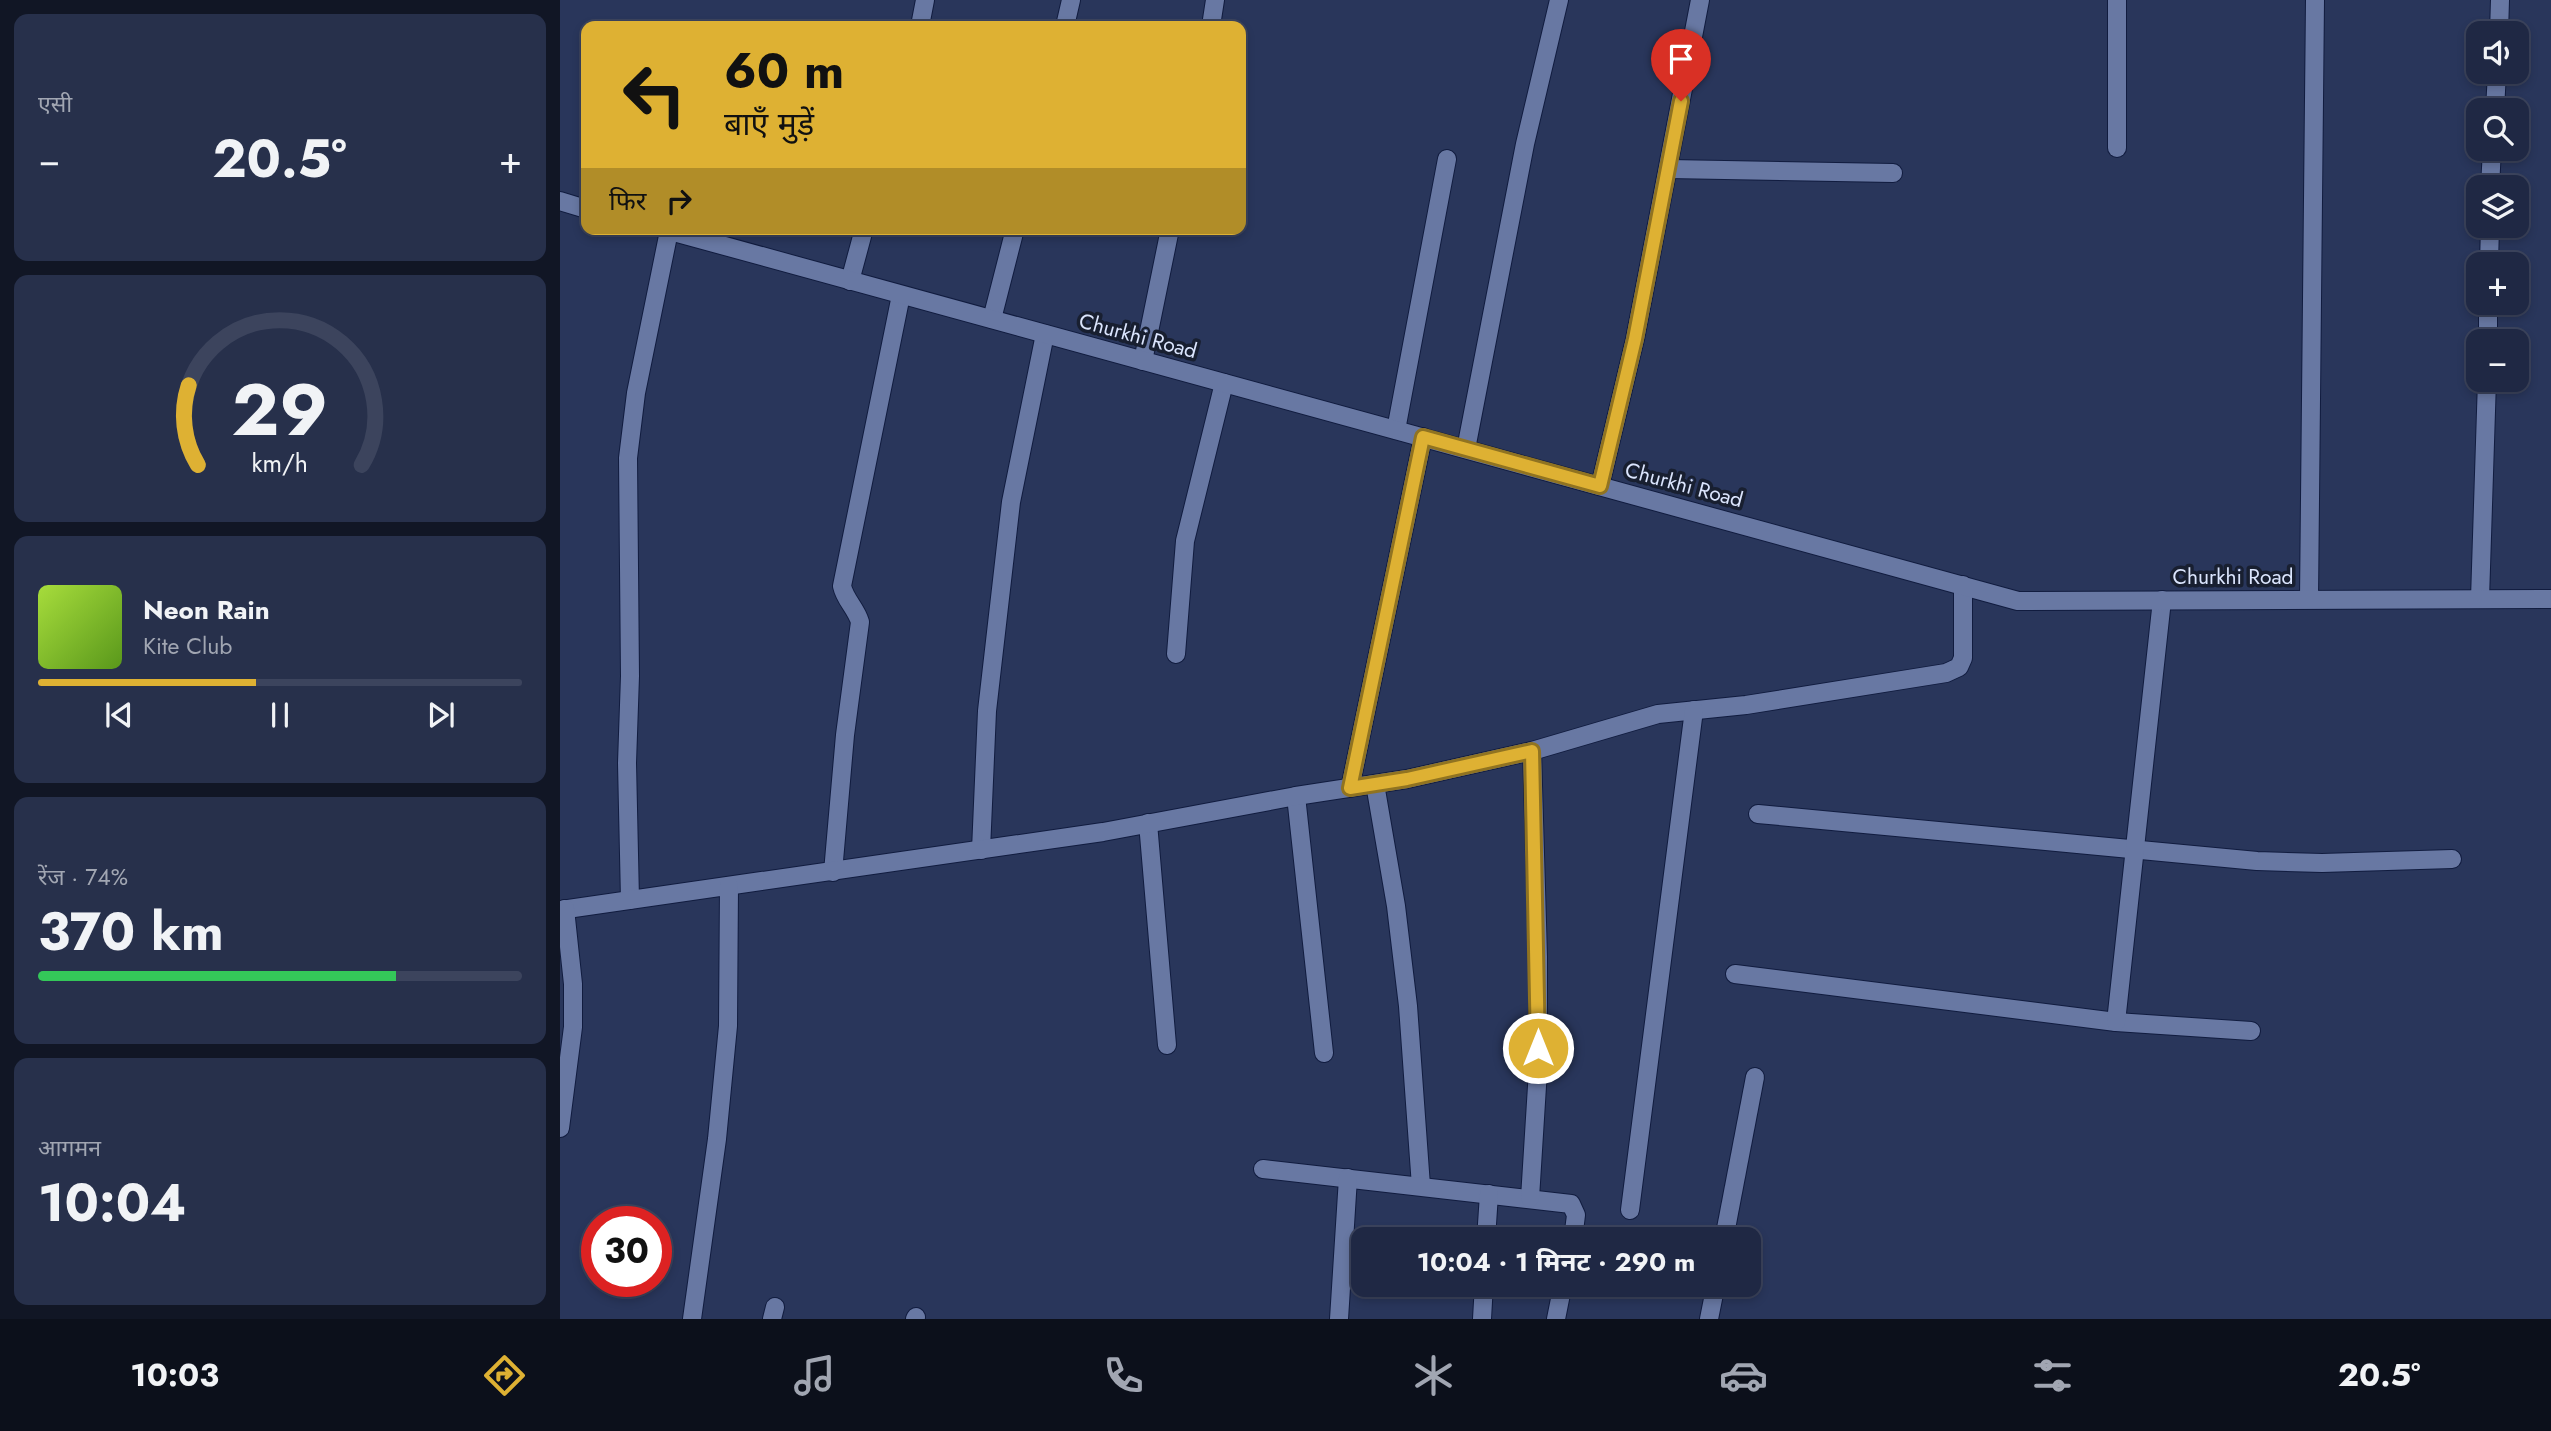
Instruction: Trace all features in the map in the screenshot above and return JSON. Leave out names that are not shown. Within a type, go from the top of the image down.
[{"type":"street","points":[[921,21],[925,0]]},
{"type":"street","points":[[1066,21],[1071,0]]},
{"type":"street","points":[[1211,21],[1215,0]]},
{"type":"street","points":[[1466,449],[1525,144],[1559,0]]},
{"type":"street","points":[[1600,486],[1635,339],[1700,0]]},
{"type":"street","points":[[2117,0],[2117,148]]},
{"type":"street","points":[[2309,599],[2315,0]]},
{"type":"street","points":[[2499,21],[2500,0]]},
{"type":"street","points":[[1396,430],[1447,159]]},
{"type":"street","points":[[1669,169],[1893,173]]},
{"type":"street","points":[[560,201],[581,207]]},
{"type":"street","points":[[630,900],[626,763],[630,676],[628,458],[636,393],[665,235]]},
{"type":"street","name":"Churkhi Road","points":[[684,235],[2018,601],[2551,599]]},
{"type":"street","points":[[850,281],[862,235]]},
{"type":"street","points":[[992,319],[1013,235]]},
{"type":"street","points":[[1143,361],[1169,235]]},
{"type":"street","points":[[833,872],[845,735],[860,622],[858,613],[844,595],[842,586],[901,295]]},
{"type":"street","points":[[981,850],[987,711],[1010,515],[1045,334]]},
{"type":"street","points":[[1176,654],[1185,541],[1224,383]]},
{"type":"street","points":[[2480,599],[2487,392]]},
{"type":"street","points":[[1350,788],[1423,437]]},
{"type":"street","points":[[560,1128],[573,1027],[573,984],[562,910],[1148,824],[1375,784],[1532,751],[1612,725],[1658,714],[1946,673],[1959,667],[1963,658],[1962,585]]},
{"type":"street","points":[[2116,1022],[2162,600]]},
{"type":"street","points":[[1630,1210],[1694,710]]},
{"type":"street","points":[[1530,1198],[1538,1070],[1538,944],[1532,751]]},
{"type":"street","points":[[1375,784],[1396,906],[1407,993],[1421,1186]]},
{"type":"street","points":[[1296,796],[1324,1052]]},
{"type":"street","points":[[1758,814],[2257,861],[2322,863],[2452,859]]},
{"type":"street","points":[[1148,824],[1167,1045]]},
{"type":"street","points":[[692,1319],[718,1139],[727,1038],[729,886]]},
{"type":"street","points":[[1734,974],[2116,1022],[2250,1031]]},
{"type":"street","points":[[1726,1227],[1755,1077]]},
{"type":"street","points":[[1263,1169],[1572,1204],[1576,1215],[1574,1227]]},
{"type":"street","points":[[1339,1319],[1348,1178]]},
{"type":"street","points":[[1487,1227],[1489,1194]]},
{"type":"street","points":[[1482,1319],[1483,1297]]},
{"type":"street","points":[[1556,1319],[1560,1297]]},
{"type":"street","points":[[1709,1319],[1713,1297]]},
{"type":"route","points":[[1538,1048],[1532,751],[1407,779],[1350,788],[1423,437],[1600,486],[1635,339],[1681,101]]}]
